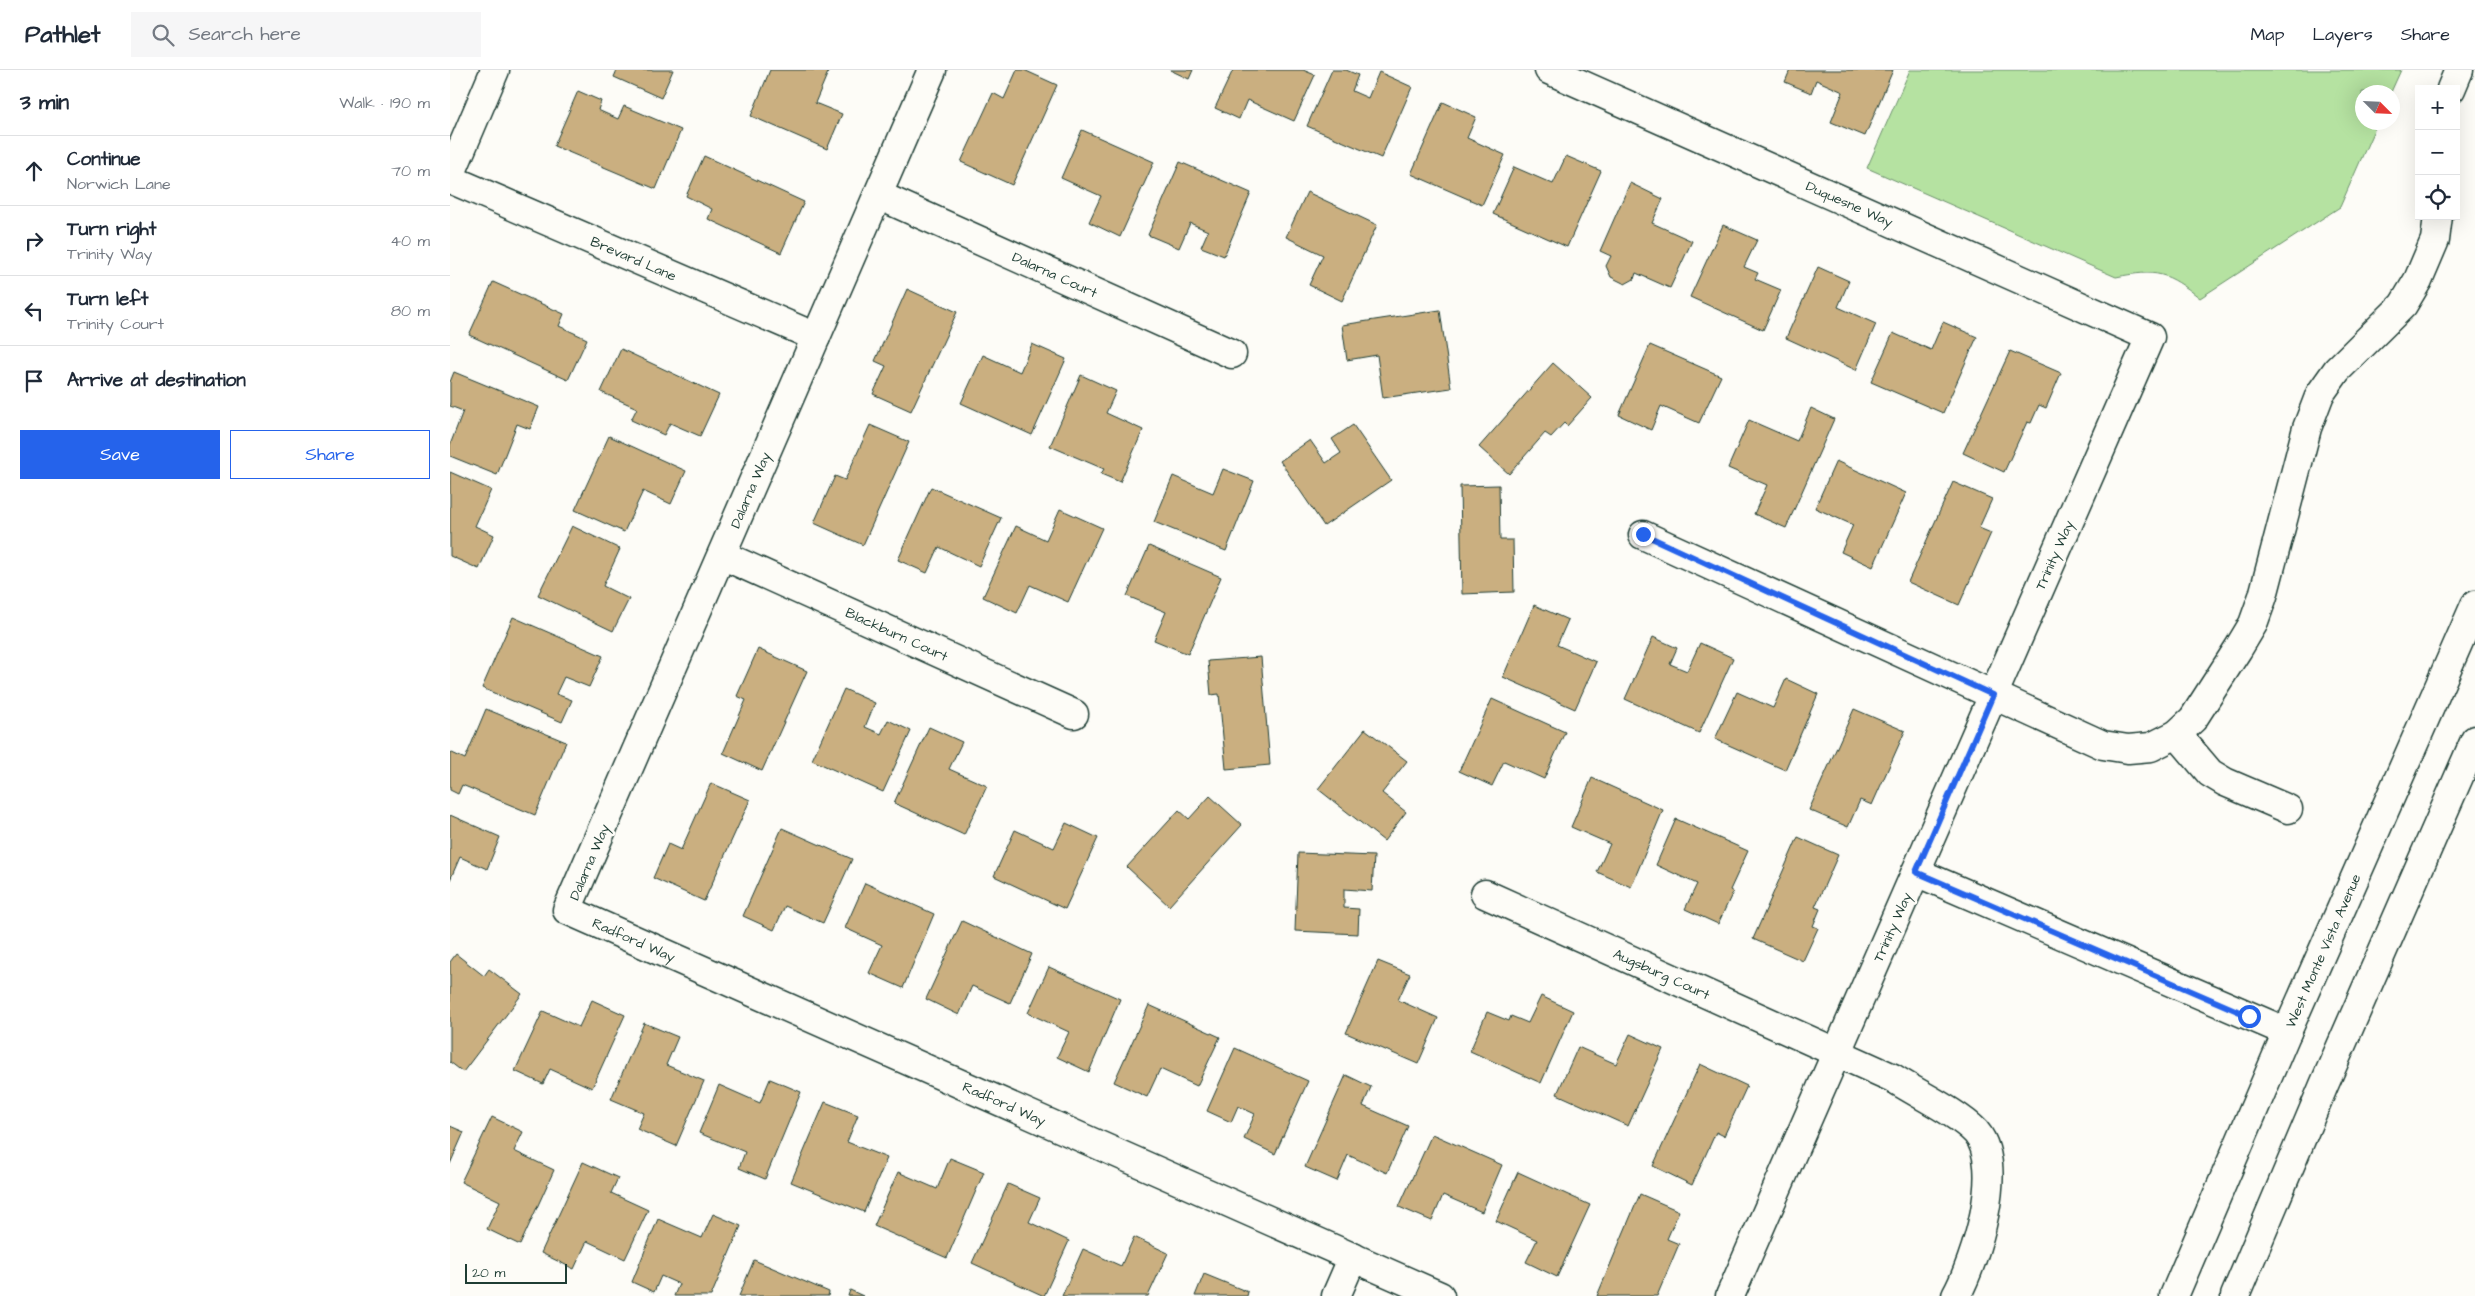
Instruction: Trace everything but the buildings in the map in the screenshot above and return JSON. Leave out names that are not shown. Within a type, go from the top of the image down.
[{"type":"street","points":[[450,178],[495,70]]},
{"type":"street","name":"Dalarna Way","points":[[568,910],[932,70]]},
{"type":"street","name":"Duquesne Way","points":[[1549,70],[2150,337]]},
{"type":"street","points":[[2454,85],[2460,70]]},
{"type":"street","name":"Brevard Lane","points":[[450,178],[816,337]]},
{"type":"street","name":"Dalarna Court","points":[[878,196],[1232,354]]},
{"type":"street","points":[[1643,534],[2103,745],[2128,749],[2152,746],[2177,734],[2193,719],[2253,624],[2307,428],[2320,394],[2337,370],[2403,305],[2418,280],[2435,240],[2438,220]]},
{"type":"street","name":"Trinity Way","points":[[1730,1296],[2150,337]]},
{"type":"street","name":"Blackburn Court","points":[[722,555],[1074,714]]},
{"type":"street","name":"West Monte Vista Avenue","points":[[2174,1296],[2287,1032],[2475,605]]},
{"type":"street","points":[[2177,734],[2210,773],[2225,782],[2288,810]]},
{"type":"street","points":[[2235,1296],[2324,1085],[2475,740]]},
{"type":"street","points":[[1916,872],[2287,1032]]},
{"type":"street","name":"Augsburg Court","points":[[1485,894],[1893,1078],[1953,1115],[1976,1133],[1986,1159],[1989,1177],[1987,1195],[1976,1250],[1956,1296]]},
{"type":"street","name":"Radford Way","points":[[568,910],[1440,1296]]},
{"type":"street","points":[[1336,1296],[1353,1257]]},
{"type":"green space","points":[[1910,70],[2401,70],[2394,85],[2355,85],[2355,130],[2374,130],[2340,207],[2200,298],[2179,283],[2161,275],[2142,273],[2116,277],[1867,168]]},
{"type":"route","points":[[1643,534],[1993,695],[1916,872],[2249,1016]]}]
